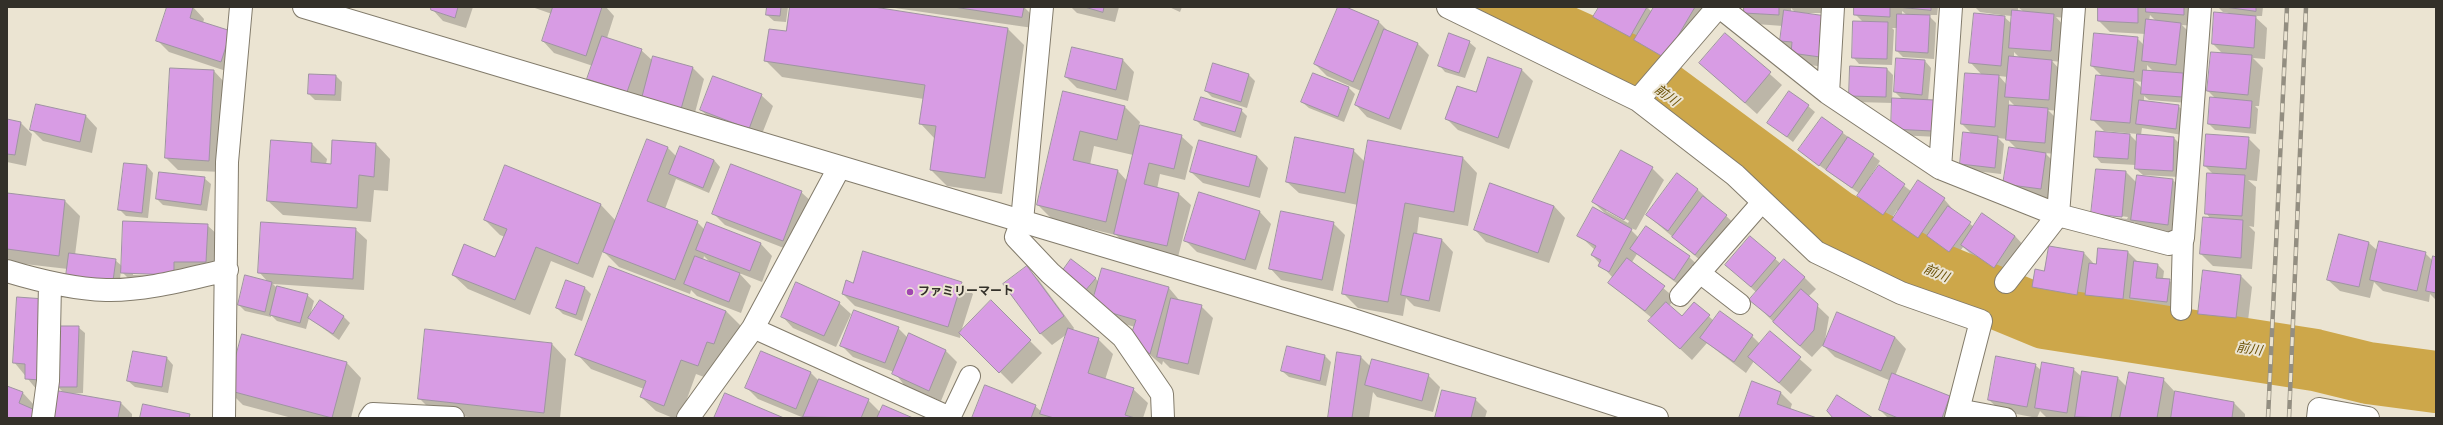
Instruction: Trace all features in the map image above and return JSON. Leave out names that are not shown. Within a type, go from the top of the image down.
[{"type":"street","points":[[224,418],[227,270],[227,162],[241,7]]},
{"type":"street","points":[[304,7],[839,168],[1353,320],[1657,418]]},
{"type":"street","points":[[1042,7],[1022,221],[1016,237],[1050,273],[1123,337],[1162,394],[1164,418]]},
{"type":"street","points":[[1448,7],[1638,100],[1735,175],[1816,252],[1901,293],[1982,321],[1957,414]]},
{"type":"street","points":[[1638,100],[1719,7],[1828,93],[1940,168],[2058,215],[2169,244],[2184,238],[2200,7]]},
{"type":"street","points":[[1828,93],[1833,7]]},
{"type":"street","points":[[1940,168],[1951,7]]},
{"type":"street","points":[[2006,282],[2058,215],[2074,7]]},
{"type":"street","points":[[688,418],[753,328],[839,168]]},
{"type":"street","points":[[7,271],[50,284],[106,290],[145,287],[227,270]]},
{"type":"street","points":[[43,418],[48,380],[50,284]]},
{"type":"street","points":[[2318,418],[2318,410],[2368,418]]},
{"type":"street","points":[[370,418],[373,414],[453,418]]},
{"type":"lane","points":[[1680,296],[1763,201]]},
{"type":"lane","points":[[2181,310],[2184,238]]},
{"type":"lane","points":[[1700,273],[1740,304]]},
{"type":"lane","points":[[753,328],[950,417],[970,376]]},
{"type":"lane","points":[[1957,414],[2006,418]]},
{"type":"building","points":[[167,7],[193,7],[190,18],[231,31],[221,62],[156,41]]},
{"type":"building","points":[[431,7],[458,7],[455,18],[431,10]]},
{"type":"building","points":[[553,7],[602,7],[586,56],[542,41]]},
{"type":"building","points":[[767,7],[781,7],[780,16],[766,15]]},
{"type":"building","points":[[790,7],[874,7],[1008,28],[985,178],[930,170],[936,126],[919,124],[925,85],[764,61],[769,29],[786,31]]},
{"type":"building","points":[[954,7],[1024,7],[1022,17]]},
{"type":"building","points":[[1085,7],[1104,7],[1103,12]]},
{"type":"building","points":[[1338,7],[1346,7],[1379,21],[1353,82],[1314,64]]},
{"type":"building","points":[[1599,7],[1647,7],[1630,37],[1593,17]]},
{"type":"building","points":[[1654,7],[1695,7],[1665,58],[1634,40]]},
{"type":"building","points":[[1744,7],[1779,7],[1779,15],[1744,13]]},
{"type":"building","points":[[1854,7],[1890,7],[1890,17],[1854,15]]},
{"type":"building","points":[[1898,7],[1931,7],[1931,10]]},
{"type":"building","points":[[2098,7],[2138,7],[2138,23],[2098,21]]},
{"type":"building","points":[[2146,7],[2184,7],[2184,15],[2146,12]]},
{"type":"building","points":[[2225,7],[2256,7],[2256,11]]},
{"type":"building","points":[[1784,10],[1826,16],[1820,57],[1791,53],[1792,42],[1780,41]]},
{"type":"building","points":[[2012,10],[2054,14],[2051,51],[2009,48]]},
{"type":"building","points":[[2214,12],[2256,16],[2254,48],[2212,44]]},
{"type":"building","points":[[1974,13],[2005,16],[2001,66],[1969,63]]},
{"type":"building","points":[[1897,14],[1930,15],[1928,53],[1896,51]]},
{"type":"building","points":[[2146,19],[2181,23],[2176,65],[2142,61]]},
{"type":"building","points":[[1853,21],[1888,22],[1887,59],[1852,58]]},
{"type":"building","points":[[1384,29],[1418,43],[1389,119],[1355,105]]},
{"type":"building","points":[[1449,33],[1470,41],[1459,73],[1438,66]]},
{"type":"building","points":[[1725,33],[1771,72],[1745,103],[1699,63]]},
{"type":"building","points":[[2094,33],[2138,37],[2134,72],[2091,66]]},
{"type":"building","points":[[602,36],[642,49],[627,92],[587,79]]},
{"type":"building","points":[[1072,47],[1123,59],[1116,90],[1065,77]]},
{"type":"building","points":[[2211,52],[2252,55],[2248,95],[2207,91]]},
{"type":"building","points":[[653,56],[693,67],[681,109],[642,98]]},
{"type":"building","points":[[2009,56],[2052,60],[2049,100],[2005,97]]},
{"type":"building","points":[[1488,57],[1522,69],[1498,138],[1445,119],[1457,86],[1476,92]]},
{"type":"building","points":[[1896,58],[1925,60],[1922,95],[1894,92]]},
{"type":"building","points":[[1213,63],[1249,74],[1241,102],[1205,91]]},
{"type":"building","points":[[1850,66],[1887,68],[1886,97],[1849,96]]},
{"type":"building","points":[[170,68],[214,70],[209,161],[165,158]]},
{"type":"building","points":[[2143,70],[2183,73],[2182,97],[2141,94]]},
{"type":"building","points":[[1313,73],[1349,87],[1338,117],[1301,102]]},
{"type":"building","points":[[1965,73],[1999,75],[1995,127],[1961,124]]},
{"type":"building","points":[[309,74],[336,75],[335,95],[308,94]]},
{"type":"building","points":[[2096,75],[2134,79],[2130,123],[2091,120]]},
{"type":"building","points":[[713,76],[762,94],[749,129],[700,110]]},
{"type":"building","points":[[1063,91],[1125,106],[1117,140],[1080,131],[1073,160],[1118,170],[1106,222],[1037,205]]},
{"type":"building","points":[[1789,91],[1809,105],[1787,137],[1767,123]]},
{"type":"building","points":[[1201,97],[1242,109],[1235,132],[1194,120]]},
{"type":"building","points":[[2210,97],[2252,101],[2250,128],[2208,124]]},
{"type":"building","points":[[1892,98],[1934,100],[1932,131],[1891,129]]},
{"type":"building","points":[[2139,100],[2179,105],[2176,129],[2136,124]]},
{"type":"building","points":[[36,104],[86,115],[80,142],[30,130]]},
{"type":"building","points":[[2009,105],[2048,108],[2045,143],[2006,140]]},
{"type":"building","points":[[1822,117],[1843,132],[1819,166],[1798,150]]},
{"type":"building","points":[[7,119],[21,122],[15,155],[7,154]]},
{"type":"building","points":[[1140,125],[1182,135],[1174,169],[1149,163],[1144,184],[1179,193],[1167,246],[1114,234]]},
{"type":"building","points":[[2096,131],[2130,134],[2128,159],[2094,157]]},
{"type":"building","points":[[1963,132],[1998,136],[1995,168],[1960,164]]},
{"type":"building","points":[[2137,134],[2174,137],[2173,171],[2135,169]]},
{"type":"building","points":[[2206,134],[2249,137],[2246,169],[2204,166]]},
{"type":"building","points":[[1295,137],[1354,149],[1345,193],[1286,182]]},
{"type":"building","points":[[1848,137],[1874,154],[1852,188],[1826,170]]},
{"type":"building","points":[[647,139],[668,147],[647,201],[698,221],[675,280],[603,252]]},
{"type":"building","points":[[271,140],[312,143],[311,162],[331,164],[332,140],[376,143],[374,177],[359,175],[357,208],[267,201]]},
{"type":"building","points":[[1199,140],[1257,156],[1249,187],[1190,172]]},
{"type":"building","points":[[1368,140],[1463,157],[1454,212],[1405,203],[1388,302],[1342,294]]},
{"type":"building","points":[[680,146],[714,160],[703,188],[669,174]]},
{"type":"building","points":[[2009,147],[2046,153],[2041,189],[2003,184]]},
{"type":"building","points":[[1621,150],[1653,167],[1624,220],[1592,202]]},
{"type":"building","points":[[124,163],[147,165],[142,213],[118,210]]},
{"type":"building","points":[[731,164],[802,191],[783,241],[712,214]]},
{"type":"building","points":[[505,165],[601,204],[578,264],[536,247],[515,300],[452,275],[464,244],[495,257],[507,229],[484,220]]},
{"type":"building","points":[[1879,165],[1905,184],[1883,215],[1857,196]]},
{"type":"building","points":[[2096,169],[2126,171],[2122,217],[2091,214]]},
{"type":"building","points":[[159,172],[205,177],[201,205],[156,199]]},
{"type":"building","points":[[1677,173],[1698,189],[1668,231],[1646,215]]},
{"type":"building","points":[[2207,173],[2245,175],[2242,216],[2205,214]]},
{"type":"building","points":[[2137,175],[2173,179],[2168,225],[2131,220]]},
{"type":"building","points":[[1918,180],[1945,198],[1918,238],[1892,220]]},
{"type":"building","points":[[1490,183],[1554,206],[1538,253],[1474,230]]},
{"type":"building","points":[[1199,192],[1260,211],[1245,260],[1184,241]]},
{"type":"building","points":[[7,193],[65,200],[59,256],[7,249]]},
{"type":"building","points":[[1703,196],[1727,215],[1695,255],[1672,237]]},
{"type":"building","points":[[1948,206],[1971,222],[1949,252],[1927,236]]},
{"type":"building","points":[[1593,207],[1632,229],[1609,272],[1598,266],[1601,260],[1591,255],[1596,246],[1577,236]]},
{"type":"building","points":[[1281,211],[1334,222],[1322,280],[1269,269]]},
{"type":"building","points":[[1982,213],[2015,236],[1994,268],[1961,245]]},
{"type":"building","points":[[2203,217],[2243,220],[2241,258],[2200,254]]},
{"type":"building","points":[[123,221],[208,224],[206,262],[174,262],[174,275],[121,273]]},
{"type":"building","points":[[261,222],[356,228],[353,279],[258,273]]},
{"type":"building","points":[[707,222],[761,243],[750,271],[696,250]]},
{"type":"building","points":[[1646,226],[1690,256],[1674,280],[1630,249]]},
{"type":"building","points":[[1414,233],[1442,239],[1429,301],[1401,295]]},
{"type":"building","points":[[2339,234],[2369,242],[2359,287],[2327,280]]},
{"type":"building","points":[[1750,236],[1776,258],[1751,287],[1725,265]]},
{"type":"building","points":[[2379,241],[2426,252],[2417,291],[2370,280]]},
{"type":"building","points":[[2049,246],[2084,252],[2077,295],[2032,287],[2035,269],[2044,271]]},
{"type":"building","points":[[2098,248],[2128,251],[2123,299],[2085,295],[2089,263],[2096,264]]},
{"type":"building","points":[[863,251],[962,282],[948,327],[842,294],[846,280],[853,283]]},
{"type":"building","points":[[69,253],[116,259],[113,281],[66,276]]},
{"type":"building","points":[[695,256],[740,273],[729,302],[684,284]]},
{"type":"building","points":[[2433,256],[2436,257],[2436,293],[2426,291]]},
{"type":"building","points":[[1627,258],[1665,286],[1645,311],[1608,283]]},
{"type":"building","points":[[1071,259],[1096,278],[1085,291],[1061,273]]},
{"type":"building","points":[[1784,259],[1805,277],[1770,317],[1749,300]]},
{"type":"building","points":[[2134,261],[2158,264],[2156,278],[2170,279],[2167,302],[2130,298]]},
{"type":"building","points":[[609,266],[726,311],[714,344],[707,342],[698,366],[681,360],[664,406],[640,397],[646,381],[575,355]]},
{"type":"building","points":[[1027,266],[1064,316],[1040,334],[1003,284]]},
{"type":"building","points":[[1102,268],[1169,287],[1150,354],[1130,338],[1136,320],[1091,307]]},
{"type":"building","points":[[2203,270],[2241,275],[2236,318],[2198,314]]},
{"type":"building","points":[[245,275],[272,282],[265,312],[238,305]]},
{"type":"building","points":[[566,280],[585,287],[576,315],[556,308]]},
{"type":"building","points":[[796,282],[840,302],[824,336],[781,317]]},
{"type":"building","points":[[277,286],[308,294],[300,323],[270,315]]},
{"type":"building","points":[[1801,289],[1818,304],[1814,330],[1800,346],[1773,322]]},
{"type":"building","points":[[17,297],[45,299],[41,380],[25,379],[25,364],[13,363]]},
{"type":"building","points":[[1171,298],[1202,305],[1188,364],[1157,357]]},
{"type":"building","points":[[320,300],[344,316],[333,334],[308,318]]},
{"type":"building","points":[[991,300],[1031,340],[999,373],[959,333]]},
{"type":"building","points":[[1666,302],[1682,316],[1694,302],[1710,315],[1680,349],[1648,321]]},
{"type":"building","points":[[854,310],[899,327],[885,363],[840,346]]},
{"type":"building","points":[[1720,311],[1753,335],[1734,362],[1700,338]]},
{"type":"building","points":[[1837,312],[1895,337],[1881,371],[1823,346]]},
{"type":"building","points":[[57,326],[79,326],[77,387],[56,387]]},
{"type":"building","points":[[1068,328],[1099,338],[1088,373],[1134,388],[1125,415],[1135,418],[1054,418],[1040,414]]},
{"type":"building","points":[[425,329],[552,343],[544,413],[418,399]]},
{"type":"building","points":[[1770,331],[1801,357],[1779,383],[1748,357]]},
{"type":"building","points":[[909,333],[946,350],[929,391],[892,374]]},
{"type":"building","points":[[242,334],[347,362],[332,418],[227,390]]},
{"type":"building","points":[[1287,346],[1325,355],[1320,381],[1281,371]]},
{"type":"building","points":[[133,351],[167,357],[162,387],[127,381]]},
{"type":"building","points":[[761,351],[811,372],[796,409],[745,388]]},
{"type":"building","points":[[1337,352],[1361,356],[1352,418],[1328,418]]},
{"type":"building","points":[[1996,356],[2036,364],[2027,407],[1988,400]]},
{"type":"building","points":[[1372,359],[1429,374],[1422,401],[1365,385]]},
{"type":"building","points":[[2042,362],[2074,368],[2067,413],[2035,408]]},
{"type":"building","points":[[2082,371],[2118,377],[2111,418],[2075,417]]},
{"type":"building","points":[[2129,372],[2164,378],[2157,418],[2120,418]]},
{"type":"building","points":[[1892,373],[1950,396],[1942,418],[1898,418],[1879,410]]},
{"type":"building","points":[[819,379],[869,399],[861,418],[803,417]]},
{"type":"building","points":[[1752,381],[1781,392],[1777,404],[1817,418],[1739,418]]},
{"type":"building","points":[[985,385],[1036,405],[1031,418],[972,418]]},
{"type":"building","points":[[7,386],[23,392],[19,403],[35,410],[32,418],[7,418]]},
{"type":"building","points":[[53,390],[121,402],[118,418],[48,418]]},
{"type":"building","points":[[1442,390],[1476,398],[1471,418],[1435,418]]},
{"type":"building","points":[[2175,391],[2234,402],[2232,418],[2171,418]]},
{"type":"building","points":[[725,393],[784,418],[714,418]]},
{"type":"building","points":[[1837,395],[1873,418],[1833,418],[1827,411]]},
{"type":"building","points":[[143,404],[190,414],[189,418],[140,418]]},
{"type":"building","points":[[883,405],[913,418],[877,418]]},
{"type":"waterway","name":"前川","points":[[1499,7],[1623,63],[1835,220],[1919,266],[2045,318],[2315,360],[2368,373],[2436,382]]},
{"type":"railway","points":[[2268,418],[2287,7]]},
{"type":"railway","points":[[2289,418],[2306,7]]},
{"type":"place","name":"ファミリーマート","points":[[910,292]]}]
